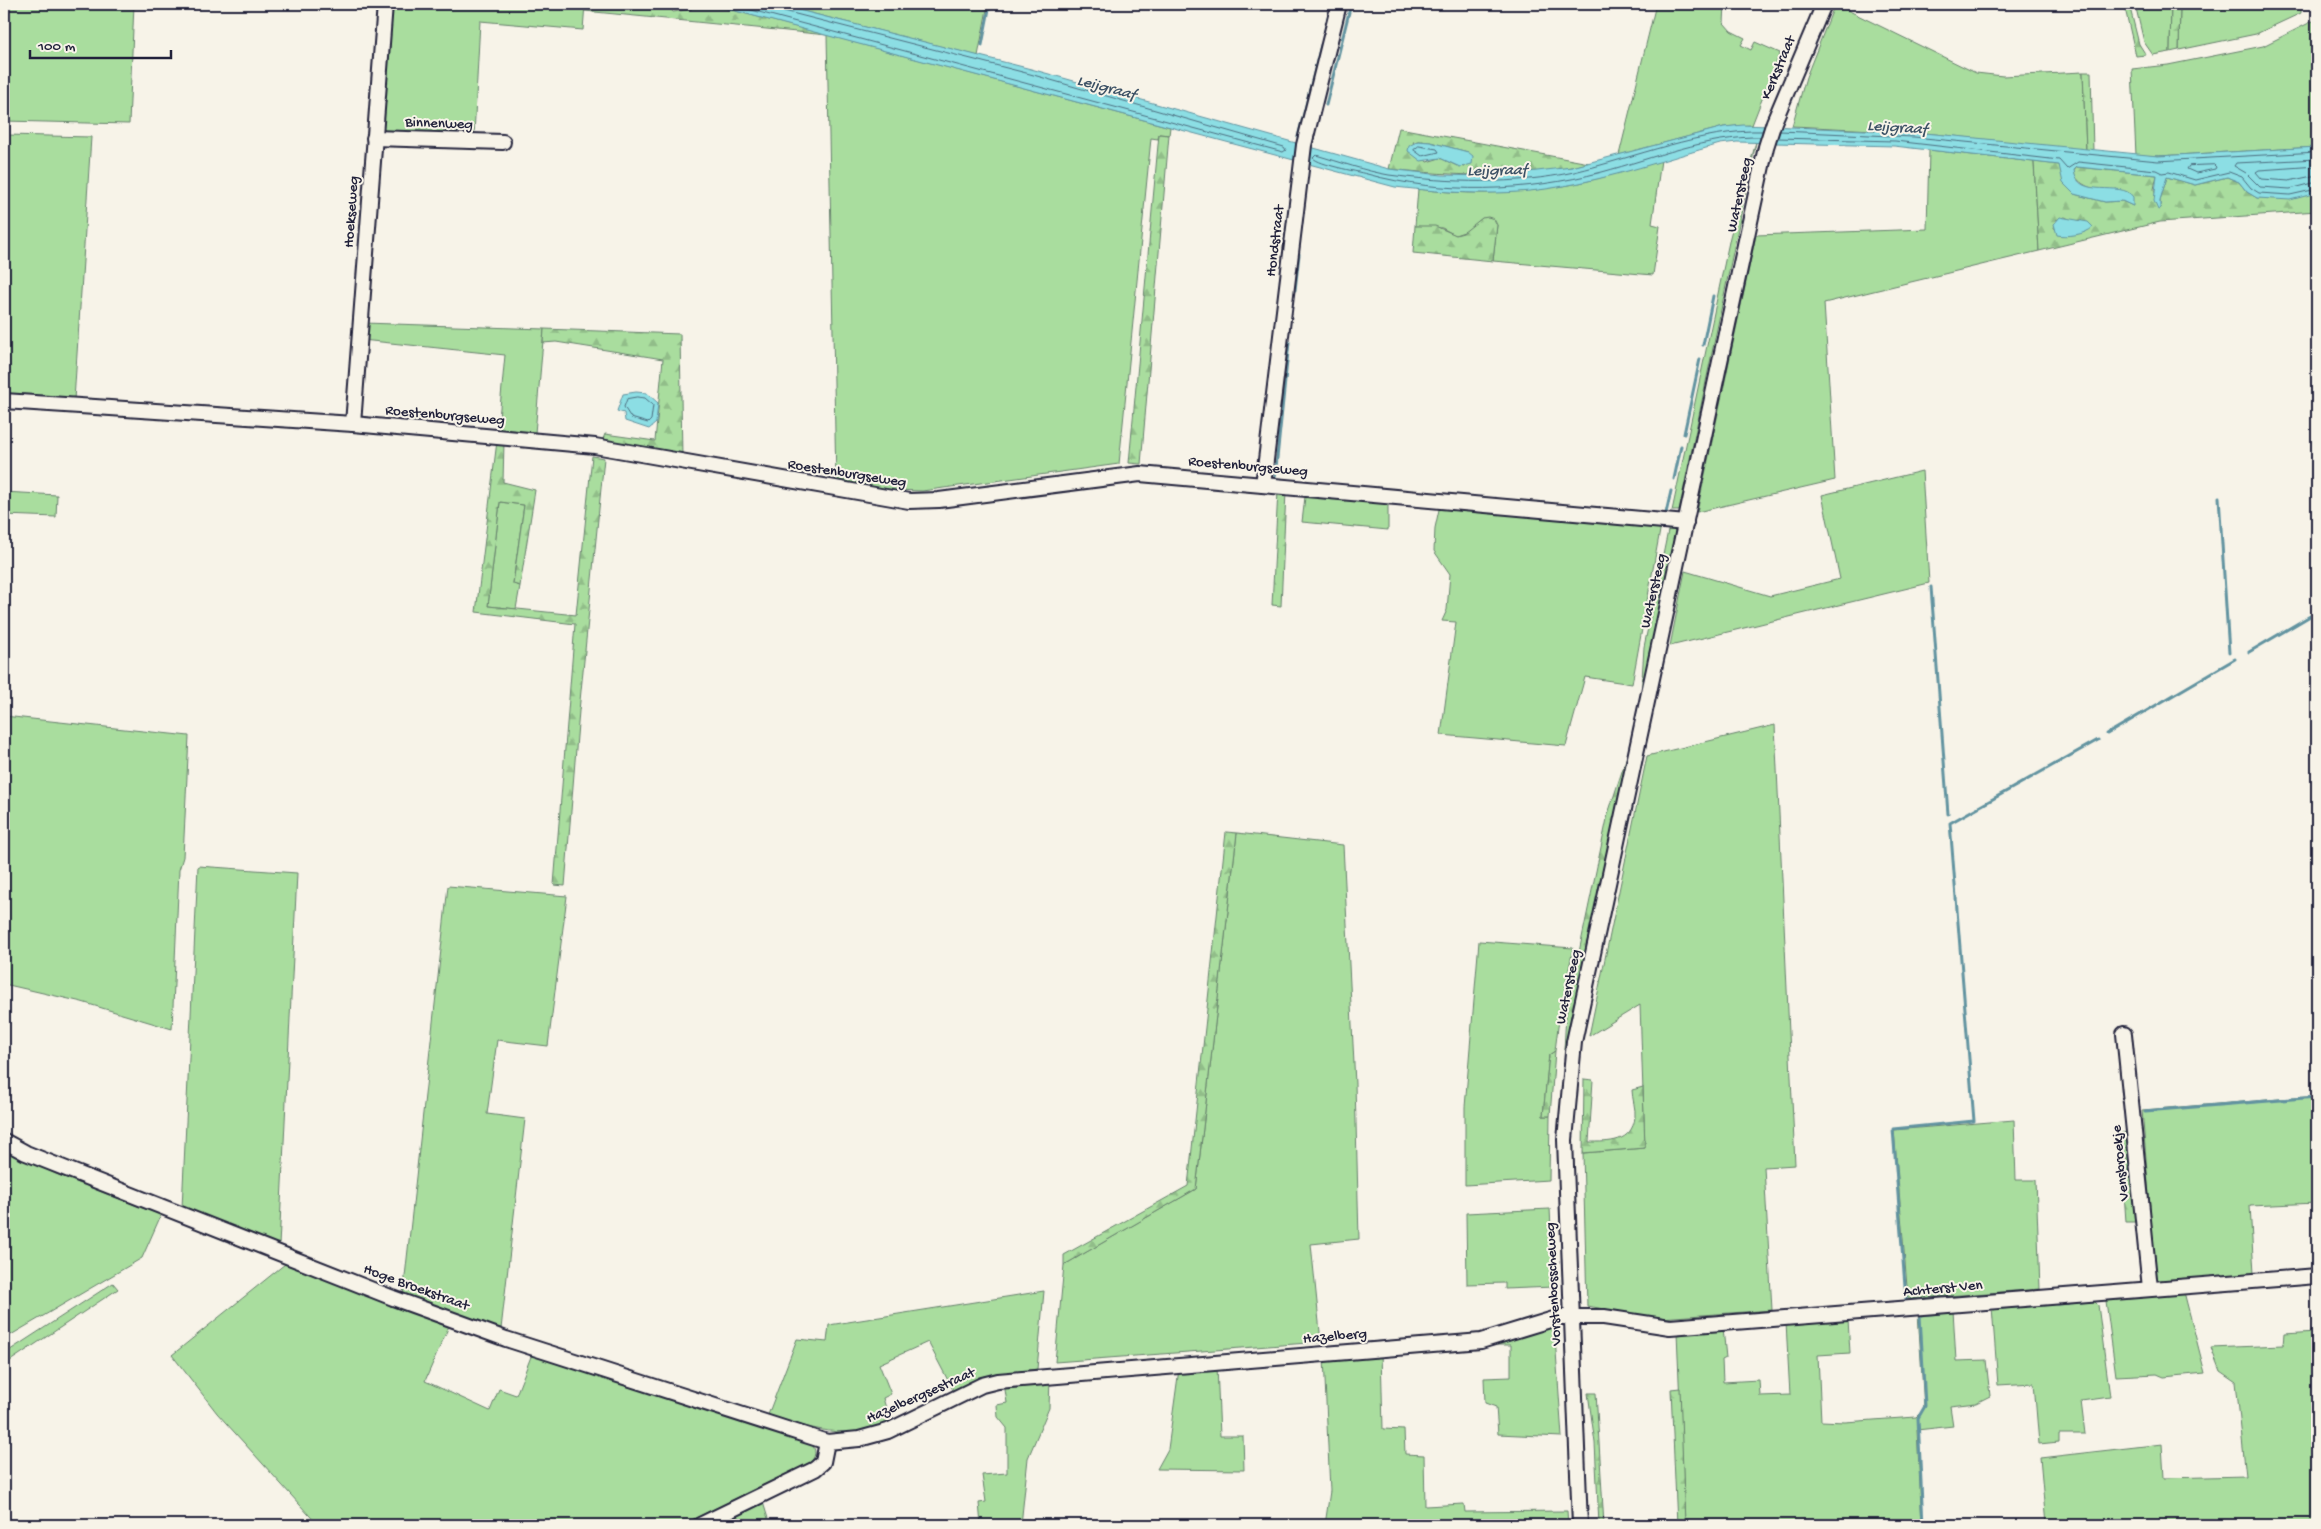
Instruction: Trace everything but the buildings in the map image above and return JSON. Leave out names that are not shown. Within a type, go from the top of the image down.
[{"type":"street","name":"Hoekseweg","points":[[352,424],[385,4]]},
{"type":"street","name":"Hondstraat","points":[[1263,485],[1304,145],[1339,4]]},
{"type":"street","name":"Kerkstraat","points":[[1766,147],[1773,125],[1824,4]]},
{"type":"street","name":"Binnenweg","points":[[374,138],[503,142]]},
{"type":"street","name":"Watersteeg","points":[[1574,1042],[1766,147]]},
{"type":"street","name":"Roestenburgseweg","points":[[4,401],[352,424],[595,446],[909,501],[939,500],[1140,474],[1686,523]]},
{"type":"street","name":"Vensbroekje","points":[[2124,1034],[2150,1288]]},
{"type":"street","name":"Vorstenbosscheweg","points":[[1574,1042],[1565,1140],[1580,1525]]},
{"type":"street","name":"Hoge Broekstraat","points":[[4,1141],[26,1153],[160,1207],[402,1301],[506,1339],[827,1442]]},
{"type":"street","name":"Achterst Ven","points":[[1572,1317],[1604,1317],[1670,1326],[2317,1276]]},
{"type":"street","name":"Hazelberg","points":[[1097,1372],[1482,1341],[1548,1320],[1572,1317]]},
{"type":"street","name":"Hazelbergsestraat","points":[[827,1442],[859,1439],[888,1431],[982,1385],[1008,1380],[1097,1372]]},
{"type":"street","points":[[700,1525],[815,1469],[823,1462],[827,1442]]},
{"type":"green space","points":[[4,4],[134,4],[129,124],[4,121]]},
{"type":"green space","points":[[390,4],[585,4],[583,30],[480,21],[474,135],[380,132]]},
{"type":"green space","points":[[585,4],[645,7],[647,4],[665,4],[673,12],[692,9],[676,4],[709,4],[827,35],[585,11]]},
{"type":"green space","points":[[775,4],[988,4],[978,56]]},
{"type":"green space","points":[[1656,4],[1725,4],[1724,23],[1731,31],[1745,38],[1741,45],[1751,50],[1755,42],[1780,53],[1752,125],[1724,127],[1619,155]]},
{"type":"green space","points":[[1835,4],[1976,73],[2003,76],[2083,72],[2086,150],[1915,132],[1792,126],[1806,77]]},
{"type":"green space","points":[[2124,4],[2129,4],[2139,44],[2146,55],[2136,56]]},
{"type":"green space","points":[[2135,4],[2171,4],[2170,52],[2153,55],[2144,42]]},
{"type":"green space","points":[[2171,4],[2180,4],[2179,50],[2170,52]]},
{"type":"green space","points":[[2180,4],[2301,4],[2301,13],[2256,34],[2179,50]]},
{"type":"green space","points":[[2317,19],[2317,147],[2158,156],[2136,155],[2132,69],[2168,65],[2263,46]]},
{"type":"green space","points":[[827,35],[1170,127],[1169,135],[1159,134],[1158,139],[1151,138],[1119,464],[922,491],[895,490],[836,482]]},
{"type":"green space","points":[[2083,72],[2091,72],[2093,151],[2086,150]]},
{"type":"green space","points":[[1399,128],[1589,163],[1539,172],[1489,175],[1389,169]],"holes":[[[1413,142],[1430,142],[1468,152],[1465,167],[1455,165],[1440,158],[1427,162]]]},
{"type":"green space","points":[[1159,134],[1169,135],[1141,464],[1129,463]]},
{"type":"green space","points":[[7,135],[91,137],[74,400],[4,396],[4,181]]},
{"type":"green space","points":[[1756,142],[1679,511],[1672,511],[1730,237]]},
{"type":"green space","points":[[1929,150],[2034,162],[2039,251],[1824,303],[1835,480],[1697,512],[1756,235],[1927,229]]},
{"type":"green space","points":[[1661,160],[1652,224],[1660,226],[1653,275],[1493,261],[1497,225],[1482,218],[1470,230],[1455,235],[1442,228],[1415,226],[1418,189],[1470,193],[1540,189],[1583,182]]},
{"type":"green space","points":[[2034,162],[2060,165],[2061,173],[2074,194],[2105,202],[2122,201],[2133,206],[2117,189],[2098,190],[2092,188],[2080,182],[2073,172],[2077,167],[2157,175],[2154,189],[2160,209],[2160,200],[2167,177],[2195,185],[2227,177],[2239,182],[2247,192],[2257,198],[2317,193],[2317,211],[2160,222],[2039,251]],"holes":[[[2065,217],[2073,221],[2082,220],[2082,233],[2071,235],[2054,228],[2056,220]]]},
{"type":"green space","points":[[1482,218],[1494,219],[1497,225],[1493,261],[1413,253],[1415,226],[1435,226],[1456,235],[1463,233]]},
{"type":"green space","points":[[364,323],[544,329],[535,433],[498,429],[505,355],[362,340]]},
{"type":"green space","points":[[544,329],[680,334],[682,457],[601,444],[605,434],[655,441],[663,359],[556,342],[543,343]]},
{"type":"green space","points":[[497,441],[504,442],[503,482],[535,490],[520,586],[513,584],[524,505],[500,502],[488,606],[576,615],[592,456],[604,458],[579,711],[565,886],[554,885],[575,624],[476,612]]},
{"type":"green space","points":[[1922,471],[1929,583],[1670,646],[1685,571],[1770,596],[1840,579],[1822,495]]},
{"type":"green space","points":[[1278,491],[1286,491],[1281,606],[1272,605]]},
{"type":"green space","points":[[4,492],[57,495],[56,517],[4,515]]},
{"type":"green space","points":[[1308,493],[1388,500],[1388,530],[1302,522],[1305,497]]},
{"type":"green space","points":[[500,502],[524,505],[513,583],[520,586],[516,609],[488,606]]},
{"type":"green space","points":[[1440,505],[1661,525],[1632,684],[1585,677],[1566,746],[1441,735],[1456,622],[1442,621],[1447,610],[1450,574],[1434,551],[1435,528]]},
{"type":"green space","points":[[1669,526],[1676,527],[1641,696],[1644,647]]},
{"type":"green space","points":[[4,716],[189,736],[183,857],[179,870],[172,1029],[82,1002],[4,984]]},
{"type":"green space","points":[[1775,725],[1795,1165],[1764,1167],[1772,1310],[1660,1318],[1587,1306],[1583,1153],[1645,1148],[1640,1005],[1589,1036],[1647,756]]},
{"type":"green space","points":[[1630,747],[1564,1050],[1566,1014],[1608,814]]},
{"type":"green space","points":[[1226,832],[1237,833],[1196,1189],[1064,1265],[1064,1255],[1188,1186]]},
{"type":"green space","points":[[1237,833],[1343,845],[1355,1084],[1359,1239],[1311,1244],[1321,1342],[1055,1362],[1064,1265],[1196,1189]]},
{"type":"green space","points":[[198,866],[297,873],[279,1246],[182,1208]]},
{"type":"green space","points":[[448,886],[567,896],[548,1046],[497,1040],[487,1114],[525,1119],[501,1329],[403,1295]]},
{"type":"green space","points":[[1479,941],[1573,948],[1555,1051],[1549,1055],[1543,1116],[1550,1116],[1549,1180],[1465,1185],[1465,1107]]},
{"type":"green space","points":[[1555,1051],[1550,1116],[1543,1116],[1549,1055]]},
{"type":"green space","points":[[1584,1079],[1593,1080],[1589,1142],[1612,1141],[1629,1132],[1635,1117],[1632,1090],[1643,1087],[1645,1148],[1583,1153]]},
{"type":"green space","points":[[2317,1096],[2317,1203],[2250,1206],[2254,1274],[2156,1281],[2142,1110]]},
{"type":"green space","points":[[2014,1120],[2016,1180],[2036,1180],[2040,1289],[1908,1299],[1894,1130]]},
{"type":"green space","points":[[2130,1132],[2137,1222],[2126,1222],[2120,1133]]},
{"type":"green space","points":[[4,1148],[56,1174],[161,1215],[142,1258],[4,1339]]},
{"type":"green space","points":[[1550,1209],[1554,1287],[1505,1289],[1505,1283],[1467,1284],[1466,1213]]},
{"type":"green space","points":[[285,1264],[449,1326],[425,1381],[490,1411],[499,1389],[516,1395],[532,1354],[809,1441],[813,1446],[815,1454],[811,1462],[681,1525],[318,1525],[217,1413],[172,1355]]},
{"type":"green space","points":[[113,1283],[118,1289],[4,1365],[4,1354]]},
{"type":"green space","points":[[1044,1291],[1037,1369],[984,1376],[953,1390],[928,1342],[879,1364],[891,1394],[883,1398],[890,1422],[874,1428],[844,1432],[814,1428],[768,1415],[797,1339],[827,1342],[829,1325]]},
{"type":"green space","points":[[2184,1292],[2205,1373],[2164,1377],[2157,1374],[2116,1376],[2106,1301],[2109,1298]]},
{"type":"green space","points":[[2092,1299],[2098,1305],[2110,1397],[2081,1401],[2085,1434],[2059,1434],[2059,1442],[2039,1444],[2034,1383],[1998,1385],[1992,1307]]},
{"type":"green space","points":[[1953,1310],[1956,1361],[1986,1360],[1990,1396],[1976,1403],[1950,1406],[1953,1426],[1917,1430],[1922,1525],[1685,1525],[1677,1332],[1723,1328],[1726,1358],[1722,1360],[1723,1382],[1759,1380],[1760,1396],[1790,1395],[1786,1323],[1848,1319],[1850,1353],[1818,1355],[1821,1421],[1845,1422],[1916,1417],[1924,1409],[1918,1313]]},
{"type":"green space","points":[[1554,1323],[1562,1437],[1498,1434],[1496,1407],[1485,1403],[1484,1378],[1511,1377],[1511,1345],[1489,1345]]},
{"type":"green space","points":[[2317,1332],[2317,1525],[2046,1525],[2040,1458],[2162,1444],[2164,1478],[2246,1476],[2236,1382],[2220,1371],[2211,1348],[2283,1345],[2284,1334]]},
{"type":"green space","points":[[1381,1352],[1383,1429],[1404,1430],[1405,1454],[1424,1455],[1425,1506],[1464,1504],[1465,1512],[1567,1511],[1568,1525],[1325,1525],[1330,1491],[1324,1357]]},
{"type":"green space","points":[[1217,1366],[1220,1436],[1243,1436],[1244,1470],[1157,1469],[1168,1449],[1179,1369]]},
{"type":"green space","points":[[1050,1378],[1049,1408],[1028,1458],[1021,1525],[981,1525],[979,1503],[986,1502],[982,1475],[1007,1473],[1007,1428],[998,1417],[997,1405],[1007,1403],[1004,1383]]},
{"type":"green space","points":[[1680,1388],[1685,1525],[1677,1525],[1671,1389]]},
{"type":"green space","points":[[1588,1393],[1596,1393],[1604,1525],[1599,1525],[1595,1443]]},
{"type":"green space","points":[[762,1499],[770,1525],[707,1525]]},
{"type":"water","points":[[709,4],[775,4],[1031,69],[1389,169],[1442,175],[1493,176],[1572,167],[1724,127],[1743,125],[1915,132],[2158,156],[2317,147],[2317,193],[2290,200],[2257,198],[2247,192],[2239,182],[2227,177],[2195,185],[2167,177],[2160,200],[2160,209],[2158,210],[2154,201],[2157,175],[2077,167],[2074,170],[2077,179],[2083,185],[2127,192],[2133,197],[2133,206],[2122,201],[2105,202],[2074,194],[2063,183],[2059,165],[1894,146],[1737,142],[1720,144],[1599,179],[1538,190],[1476,193],[1395,187]]},
{"type":"water","points":[[1418,141],[1430,142],[1468,152],[1473,156],[1472,164],[1460,167],[1440,158],[1421,161],[1408,151],[1409,146]]},
{"type":"water","points":[[2060,217],[2088,222],[2093,227],[2076,235],[2057,235],[2054,224]]},
{"type":"water","points":[[647,393],[658,403],[656,423],[649,429],[625,421],[624,413],[617,411],[623,394]]},
{"type":"waterway","points":[[982,45],[990,4]]},
{"type":"waterway","points":[[1324,35],[1331,4]]},
{"type":"waterway","points":[[1326,105],[1351,4]]},
{"type":"waterway","points":[[1298,137],[1321,45]]},
{"type":"waterway","points":[[1301,228],[1304,199]]},
{"type":"waterway","points":[[1295,290],[1299,254]]},
{"type":"waterway","points":[[1703,345],[1713,296]]},
{"type":"waterway","points":[[1275,477],[1289,342]]},
{"type":"waterway","points":[[1684,434],[1700,359]]},
{"type":"waterway","points":[[1674,479],[1681,446]]},
{"type":"waterway","points":[[1666,513],[1671,491]]},
{"type":"waterway","points":[[2219,497],[2229,653]]},
{"type":"waterway","points":[[1931,587],[1948,814]]},
{"type":"waterway","points":[[2249,652],[2317,612]]},
{"type":"waterway","points":[[2314,638],[2317,702]]},
{"type":"waterway","points":[[2107,734],[2235,659]]},
{"type":"waterway","points":[[1906,1299],[1893,1129],[1974,1121],[1950,823],[2098,740]]},
{"type":"waterway","points":[[2145,1111],[2317,1097]]},
{"type":"waterway","points":[[2058,1304],[2091,1301]]},
{"type":"waterway","points":[[2001,1308],[2053,1304]]},
{"type":"waterway","points":[[1923,1525],[1918,1418],[1925,1406],[1920,1315],[1949,1312]]},
{"type":"water label","name":"Leijgraaf","points":[[1106,89]]},
{"type":"water label","name":"Leijgraaf","points":[[1897,129]]},
{"type":"water label","name":"Leijgraaf","points":[[1497,172]]}]
